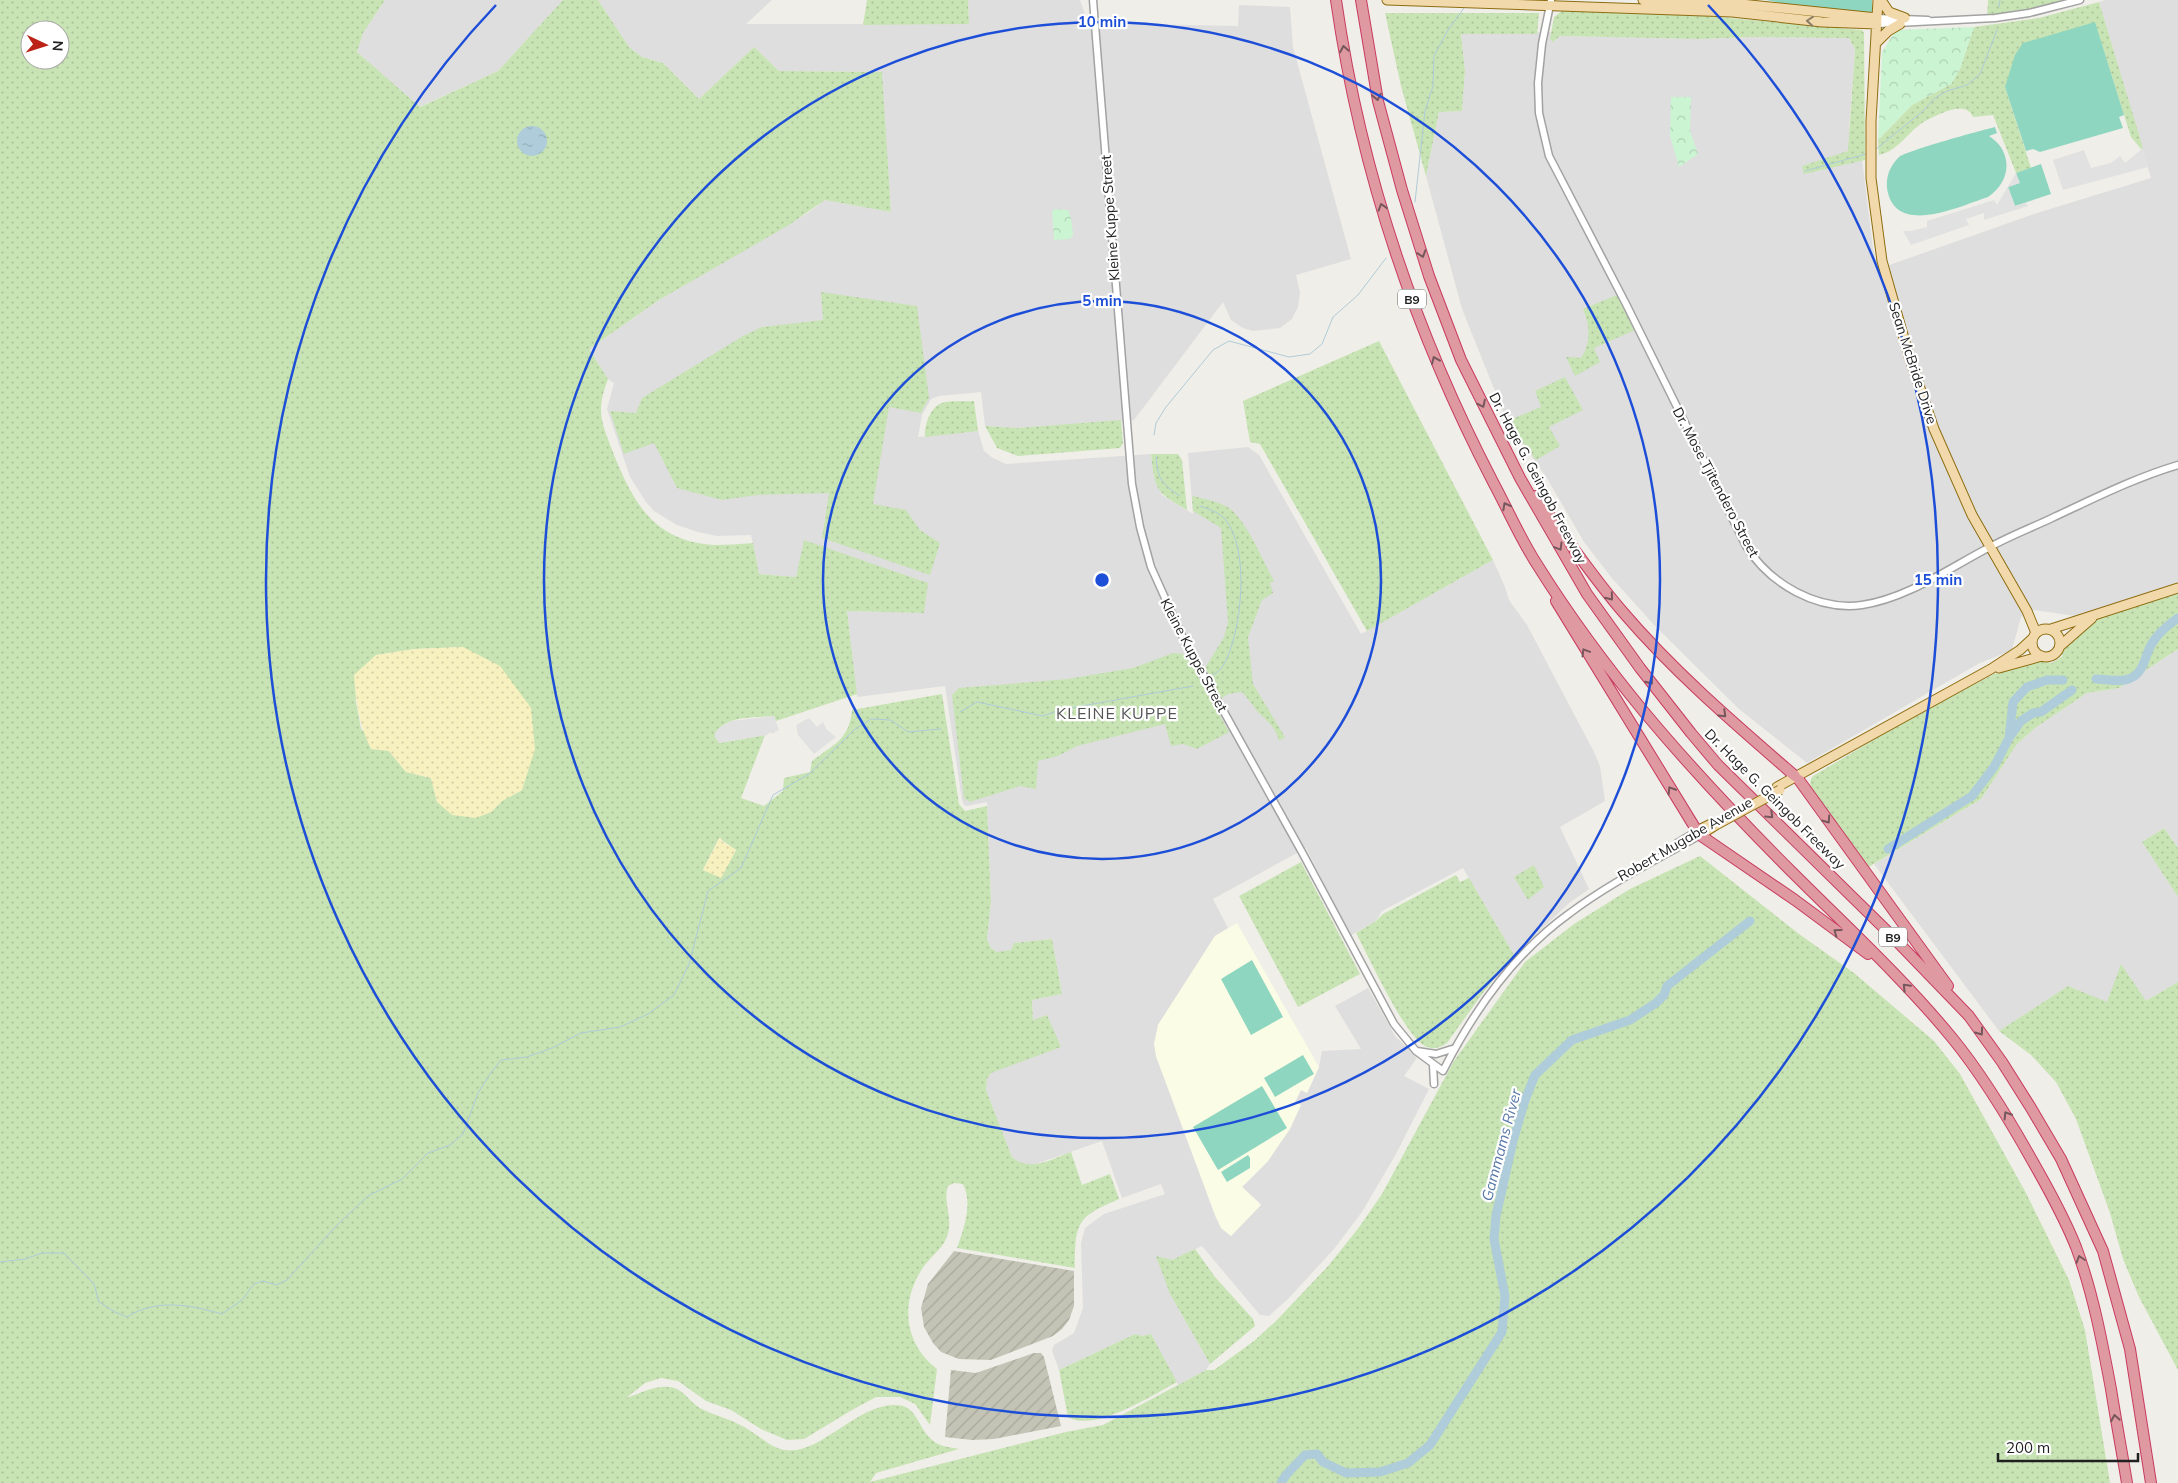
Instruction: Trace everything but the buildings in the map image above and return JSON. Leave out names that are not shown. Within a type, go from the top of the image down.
[{"type":"highway","name":"B9","points":[[1336,0],[1367,159],[1413,300],[1430,347],[1464,427],[1537,565],[1642,710],[1728,807],[1927,1008],[1977,1069],[2010,1120],[2060,1211],[2076,1249],[2090,1291],[2102,1341],[2127,1483]]},
{"type":"highway","name":"Dr. Hage G. Geingob Freeway","points":[[1361,0],[1384,127],[1429,276],[1461,360],[1510,458],[1552,536],[1587,594],[1640,668],[1691,733],[1718,765],[1880,924],[1969,1016],[2002,1062],[2060,1159],[2103,1251],[2130,1349],[2152,1483]]},
{"type":"highway","points":[[1510,458],[1579,557],[1623,612],[1728,719],[1797,778],[1969,1016]]},
{"type":"highway","points":[[1537,565],[1564,616],[1699,833],[1795,900],[1891,971]]},
{"type":"main road","points":[[1387,0],[1552,2],[1732,12],[1822,22],[1875,21]]},
{"type":"main road","points":[[1643,0],[1731,3],[1875,21]]},
{"type":"main road","name":"Sean McBride Drive","points":[[1874,0],[1876,43],[1872,94],[1871,178],[1882,261],[1924,404],[1961,491],[1990,547],[2027,611],[2034,636]]},
{"type":"main road","points":[[1876,43],[1888,31],[1903,21],[1889,12],[1879,0]]},
{"type":"main road","name":"Sean McBride Drive","points":[[1872,94],[1870,84],[1875,21],[1879,0]]},
{"type":"main road","points":[[2096,614],[2060,646],[2053,656],[2042,656],[2035,651],[2034,636],[2048,629],[2178,588]]},
{"type":"main road","name":"Sean McBride Drive","points":[[2027,611],[2048,629]]},
{"type":"main road","points":[[2048,629],[2059,636],[2060,646]]},
{"type":"main road","name":"Robert Mugabe Avenue","points":[[1797,778],[1991,669],[2020,650],[2034,636]]},
{"type":"main road","name":"Robert Mugabe Avenue","points":[[1699,833],[1998,669],[2042,656]]},
{"type":"street","name":"Kleine Kuppe Street","points":[[1093,0],[1132,484],[1144,546],[1151,567],[1184,640],[1303,854],[1394,1024],[1416,1051],[1441,1070]]},
{"type":"street","points":[[1875,21],[1995,18],[2028,13],[2080,0]]},
{"type":"street","name":"Dr. Mose Tjitendero Street","points":[[1552,2],[1539,90],[1540,123],[1549,156],[1619,290],[1746,546],[1768,572],[1790,589],[1819,601],[1844,605],[1863,604],[1894,596],[1990,547],[2121,486],[2178,465]]},
{"type":"street","name":"Robert Mugabe Avenue","points":[[1441,1070],[1488,991],[1515,958],[1541,932],[1596,892],[1699,833]]},
{"type":"street","name":"Robert Mugabe Avenue","points":[[1441,1070],[1482,1004],[1519,958],[1543,934],[1587,900],[1699,833]]},
{"type":"street","points":[[1416,1051],[1436,1054],[1452,1049]]},
{"type":"street","points":[[1433,1065],[1434,1084]]},
{"type":"shaded area","points":[[385,0],[563,0],[498,71],[419,107],[357,52],[363,33]]},
{"type":"shaded area","name":"KLEINE KUPPE","points":[[598,0],[772,0],[746,24],[969,24],[968,0],[1080,0],[1088,23],[1238,26],[1239,5],[1290,7],[1293,47],[1351,259],[1296,275],[1300,293],[1298,307],[1292,319],[1280,328],[1253,331],[1243,328],[1231,320],[1223,302],[1134,420],[1017,428],[985,426],[981,392],[939,396],[931,399],[922,415],[918,437],[978,431],[984,451],[1006,464],[1151,454],[1154,477],[1162,495],[1193,514],[1188,453],[1248,447],[1259,455],[1361,634],[1493,560],[1509,600],[1527,625],[1594,752],[1600,766],[1605,801],[1560,827],[1589,889],[1569,903],[1514,955],[1463,868],[1382,911],[1376,921],[1350,936],[1306,848],[1213,899],[1228,928],[1215,936],[1158,1025],[1156,1056],[1221,1228],[1231,1236],[1261,1204],[1242,1187],[1268,1161],[1301,1105],[1295,1102],[1301,1090],[1307,1093],[1319,1067],[1322,1051],[1361,1049],[1335,1006],[1368,988],[1395,1036],[1417,1058],[1404,1076],[1429,1089],[1396,1154],[1362,1212],[1334,1249],[1288,1299],[1269,1316],[1260,1315],[1202,1246],[1172,1260],[1170,1294],[1210,1364],[1206,1370],[1178,1385],[1151,1334],[1142,1336],[1135,1334],[1059,1370],[1052,1351],[1054,1345],[1074,1333],[1083,1308],[1081,1243],[1085,1228],[1104,1214],[1165,1194],[1161,1184],[1122,1198],[1102,1141],[1030,1166],[1019,1164],[1012,1157],[986,1090],[987,1079],[991,1073],[998,1069],[1061,1047],[1033,1021],[1032,1000],[1062,994],[1052,939],[1014,943],[1011,950],[997,952],[991,948],[987,939],[991,901],[987,802],[967,806],[964,805],[962,800],[945,686],[857,697],[847,611],[924,613],[805,541],[796,577],[759,574],[751,535],[717,536],[698,532],[677,525],[654,511],[630,477],[607,409],[614,383],[608,379],[589,349],[659,300],[808,213],[825,200],[891,212],[881,72],[779,71],[754,47],[699,99],[663,63],[642,57],[629,47]]},
{"type":"shaded area","points":[[2105,0],[2178,0],[2178,582],[2076,616],[2034,610],[2021,617],[2012,650],[1978,664],[1807,763],[1739,709],[1654,625],[1611,577],[1584,542],[1548,480],[1507,421],[1462,309],[1426,176],[1439,112],[1462,111],[1465,71],[1461,34],[1552,32],[1551,39],[1553,42],[1560,36],[1700,39],[1750,37],[1849,38],[1855,49],[1849,130],[1861,151],[1873,249],[1878,269],[2037,213],[2151,178],[2099,2]]},
{"type":"shaded area","points":[[2143,148],[2148,167],[2063,190],[2053,160],[2084,150],[2091,168],[2111,163],[2120,156],[2125,163]]},
{"type":"shaded area","points":[[2016,173],[2020,183],[2008,187],[2015,206],[2026,203],[2028,206],[1984,220],[1984,213],[1966,219],[1969,225],[1911,245],[1903,231],[1927,227],[1927,221],[1994,200],[1997,205]]},
{"type":"shaded area","points":[[2178,649],[2178,848],[2164,828],[2142,842],[2178,897],[2178,982],[2146,1001],[2107,1003],[2068,986],[1999,1031],[1874,864],[1981,799],[2017,744],[2035,728],[2087,693],[2119,688]]},
{"type":"shaded area","points":[[774,716],[779,730],[772,734],[770,732],[767,735],[719,743],[715,737],[715,733],[719,728],[731,721]]},
{"type":"shaded area","points":[[809,718],[817,727],[823,722],[827,730],[836,737],[814,754],[798,735],[796,725]]},
{"type":"shaded area","points":[[1237,923],[1319,1067],[1307,1093],[1301,1090],[1295,1102],[1301,1105],[1290,1129],[1268,1161],[1242,1187],[1261,1205],[1231,1236],[1221,1228],[1215,1215],[1156,1056],[1154,1044],[1158,1025],[1215,936]]},
{"type":"shaded area","points":[[954,1251],[1074,1271],[1074,1306],[1069,1320],[1053,1336],[991,1360],[959,1359],[941,1352],[933,1343],[924,1327],[921,1308],[928,1284]]},
{"type":"shaded area","points":[[1034,1353],[1041,1353],[1044,1357],[1061,1426],[994,1439],[972,1440],[945,1437],[951,1370],[976,1373]]},
{"type":"green space","points":[[0,0],[385,0],[363,33],[357,52],[420,107],[498,71],[563,0],[598,0],[629,47],[642,57],[663,63],[699,99],[754,47],[779,71],[882,72],[891,212],[825,200],[789,225],[659,300],[589,349],[608,379],[601,410],[603,426],[622,473],[639,504],[662,528],[677,537],[715,545],[753,543],[759,574],[796,577],[804,540],[928,583],[924,613],[847,611],[857,694],[776,721],[774,716],[741,718],[720,727],[715,733],[719,743],[765,735],[741,798],[764,806],[783,791],[784,778],[810,772],[812,761],[844,735],[848,728],[852,710],[942,694],[959,804],[965,811],[987,806],[991,901],[987,939],[991,948],[997,952],[1011,950],[1014,943],[1052,939],[1062,994],[1032,1000],[1033,1020],[1047,1015],[1061,1047],[991,1073],[987,1079],[986,1090],[1012,1157],[1019,1162],[1033,1164],[1048,1161],[1071,1152],[1082,1185],[1110,1174],[1119,1199],[1094,1211],[1081,1223],[1076,1240],[1075,1268],[957,1248],[966,1216],[966,1192],[963,1184],[954,1183],[948,1186],[946,1199],[949,1225],[946,1239],[922,1269],[910,1295],[908,1309],[912,1335],[918,1348],[937,1369],[930,1425],[915,1404],[900,1397],[876,1397],[804,1439],[787,1440],[761,1429],[731,1410],[706,1401],[678,1381],[661,1378],[645,1383],[626,1398],[658,1387],[671,1387],[684,1394],[700,1408],[738,1424],[780,1449],[785,1450],[798,1450],[811,1445],[867,1412],[881,1407],[902,1406],[912,1412],[932,1440],[942,1446],[959,1449],[876,1473],[870,1482],[1066,1432],[1103,1425],[1206,1370],[1214,1370],[1254,1341],[1277,1320],[1329,1265],[1360,1226],[1382,1194],[1454,1061],[1525,962],[1574,924],[1630,889],[1700,856],[1799,934],[1854,973],[1934,1041],[1960,1074],[2026,1193],[2069,1280],[2085,1330],[2110,1483],[0,1483]],"holes":[[[463,647],[522,790],[502,801],[491,812],[437,802],[431,778],[406,772],[389,751],[361,729],[356,702],[355,675],[376,655],[415,649]],[[719,838],[736,850],[721,877],[703,870]]]},
{"type":"green space","points":[[867,0],[968,0],[969,24],[863,25]]},
{"type":"green space","points":[[1766,0],[1872,0],[1872,13],[1826,12]]},
{"type":"green space","points":[[1988,0],[2076,0],[1987,19]]},
{"type":"green space","points":[[2099,2],[2143,148],[2141,149],[2131,137],[2095,23],[2005,87],[2031,168],[2016,173],[1993,115],[1973,117],[1964,109],[1951,110],[1925,121],[1898,145],[1879,155],[1878,140],[1912,105],[1951,84],[1960,69],[1974,27],[2039,18]]},
{"type":"green space","points":[[1562,11],[1707,16],[1862,30],[1864,33],[1865,160],[1804,174],[1802,166],[1848,151],[1855,49],[1849,38],[1750,37],[1700,39],[1560,36],[1553,42],[1550,39],[1554,17]]},
{"type":"green space","points":[[1385,13],[1539,13],[1537,34],[1461,34],[1465,71],[1462,111],[1439,112],[1426,176],[1401,86]]},
{"type":"green space","points":[[2095,22],[2124,115],[2119,117],[2123,128],[2040,152],[2033,149],[2026,151],[2005,87],[2015,55],[2023,43]]},
{"type":"green space","points":[[1974,27],[1960,69],[1951,84],[1912,105],[1878,140],[1882,52],[1896,30]]},
{"type":"green space","points":[[1671,97],[1691,97],[1690,131],[1698,154],[1679,167],[1670,136]]},
{"type":"green space","points":[[1995,127],[1997,133],[1989,136],[1997,142],[2002,150],[2006,158],[2006,166],[2002,183],[1988,197],[1930,215],[1915,215],[1902,212],[1892,203],[1887,188],[1887,179],[1893,164],[1899,157],[1930,145]]},
{"type":"green space","points":[[2041,164],[2051,194],[2015,206],[2008,187],[2019,183],[2016,173]]},
{"type":"green space","points":[[1055,209],[1068,210],[1073,235],[1070,239],[1054,240],[1052,211]]},
{"type":"green space","points":[[821,292],[917,306],[929,398],[921,413],[889,407],[873,504],[906,510],[920,530],[940,543],[930,575],[822,538],[829,493],[757,495],[722,500],[677,488],[654,443],[624,454],[610,411],[636,413],[642,398],[743,336],[762,327],[823,320]]},
{"type":"green space","points":[[1617,295],[1635,330],[1594,348],[1600,362],[1575,376],[1566,357],[1581,358],[1587,346],[1588,328],[1583,309]]},
{"type":"green space","points":[[1379,341],[1493,560],[1367,631],[1260,444],[1250,442],[1243,401]]},
{"type":"green space","points":[[1565,377],[1583,410],[1549,427],[1560,446],[1536,460],[1507,421],[1541,407],[1535,391]]},
{"type":"green space","points":[[974,401],[978,431],[925,437],[929,417],[938,405],[949,402]]},
{"type":"green space","points":[[1121,420],[1123,443],[1120,448],[1018,456],[997,448],[985,426],[1017,428]]},
{"type":"green space","points":[[1151,454],[1178,454],[1182,460],[1187,510],[1163,494],[1154,476]]},
{"type":"green space","points":[[1192,496],[1220,504],[1236,514],[1254,542],[1274,581],[1270,583],[1273,593],[1262,600],[1248,637],[1253,684],[1285,737],[1279,741],[1273,727],[1242,692],[1228,694],[1221,699],[1205,668],[1224,637],[1228,622],[1221,528],[1193,511]]},
{"type":"green space","points":[[2178,588],[2178,649],[2119,688],[2087,693],[2035,728],[2017,744],[1981,799],[1867,868],[1814,794],[1810,783],[1813,776],[1904,722],[1994,674],[2042,661],[2052,663],[2063,656],[2058,651],[2060,646],[2096,614]]},
{"type":"green space","points":[[1173,653],[1183,654],[1190,662],[1229,732],[1197,749],[1183,744],[1171,746],[1165,724],[1077,746],[1058,756],[1038,761],[1036,789],[1020,786],[970,802],[964,798],[952,695],[959,688],[1068,679],[1133,668]]},
{"type":"green space","points":[[2164,828],[2178,848],[2178,897],[2142,842]]},
{"type":"green space","points":[[1301,862],[1360,974],[1298,1007],[1239,896]]},
{"type":"green space","points":[[1534,865],[1544,887],[1528,900],[1514,877]]},
{"type":"green space","points":[[1456,875],[1460,882],[1469,878],[1514,955],[1482,994],[1447,1043],[1431,1048],[1425,1046],[1417,1039],[1397,1012],[1356,933],[1376,921],[1383,914]]},
{"type":"green space","points":[[1252,960],[1283,1017],[1251,1035],[1221,979]]},
{"type":"green space","points":[[2121,964],[2146,1001],[2178,982],[2178,1370],[2139,1297],[2123,1259],[2110,1213],[2076,1119],[2056,1082],[2031,1055],[1999,1031],[2068,986],[2107,1002]]},
{"type":"green space","points":[[1303,1055],[1314,1074],[1275,1097],[1264,1078]]},
{"type":"green space","points":[[1262,1086],[1287,1128],[1218,1170],[1193,1127]]},
{"type":"green space","points":[[1248,1155],[1250,1158],[1250,1168],[1227,1182],[1221,1172]]},
{"type":"green space","points":[[1195,1249],[1215,1277],[1253,1319],[1255,1326],[1210,1364],[1170,1294],[1156,1256],[1172,1260]]},
{"type":"green space","points":[[1135,1334],[1142,1336],[1151,1334],[1177,1382],[1139,1403],[1108,1416],[1079,1421],[1068,1417],[1059,1370]]},
{"type":"sand","points":[[463,647],[500,666],[531,708],[535,749],[522,790],[502,801],[491,812],[476,818],[452,815],[437,802],[431,778],[406,772],[389,751],[371,749],[359,713],[354,675],[376,655],[415,649]]},
{"type":"sand","points":[[720,837],[722,841],[736,850],[721,878],[703,870]]},
{"type":"water","points":[[532,126],[538,127],[546,135],[546,147],[538,155],[532,156],[526,155],[518,147],[517,141],[518,135],[526,127]]},
{"type":"waterway","points":[[1999,7],[2000,0]]},
{"type":"waterway","points":[[1415,202],[1425,111],[1433,86],[1434,56],[1448,30],[1464,8]]},
{"type":"waterway","points":[[1875,150],[1923,111],[1935,98],[1947,91],[1967,85],[1980,74],[1997,30]]},
{"type":"waterway","points":[[1805,171],[1866,154]]},
{"type":"waterway","points":[[1154,435],[1156,423],[1166,407],[1213,350],[1229,341],[1289,357],[1310,354],[1322,344],[1333,317],[1358,295],[1386,258]]},
{"type":"waterway","points":[[1156,457],[1159,476],[1169,488],[1180,496]]},
{"type":"waterway","points":[[1200,506],[1216,512],[1224,518],[1232,531],[1238,549],[1241,569],[1239,613],[1230,652],[1223,666],[1212,676]]},
{"type":"waterway","name":"Gammams River","points":[[2096,679],[2123,680],[2131,678],[2139,672],[2153,641],[2178,618]]},
{"type":"waterway","name":"Gammams River","points":[[1888,849],[1972,796],[1994,767],[2009,738],[2013,702],[2027,687],[2047,680],[2063,680]]},
{"type":"waterway","points":[[960,712],[977,702],[1043,716],[1060,710],[1193,686]]},
{"type":"waterway","name":"Gammams River","points":[[2009,738],[2021,721],[2033,713],[2041,712],[2072,690]]},
{"type":"waterway","points":[[0,1262],[25,1259],[42,1253],[64,1253],[94,1284],[99,1302],[127,1317],[138,1311],[162,1305],[186,1306],[222,1314],[242,1300],[254,1284],[263,1281],[276,1285],[287,1280],[336,1226],[368,1196],[402,1179],[428,1153],[450,1145],[463,1134],[478,1093],[501,1060],[527,1057],[552,1048],[581,1033],[620,1027],[648,1014],[674,995],[689,964],[708,891],[741,868],[773,795],[809,774],[854,730],[871,719],[891,720],[908,732],[941,729]]},
{"type":"waterway","name":"Gammams River","points":[[1281,1483],[1305,1455],[1317,1454],[1323,1462],[1346,1473],[1380,1472],[1408,1463],[1430,1445],[1502,1332],[1505,1296],[1494,1239],[1496,1216],[1513,1141],[1525,1100],[1535,1075],[1572,1040],[1630,1020],[1656,1003],[1664,995],[1667,986],[1750,921]]},
{"type":"district","name":"KLEINE KUPPE","points":[[1117,713]]}]
